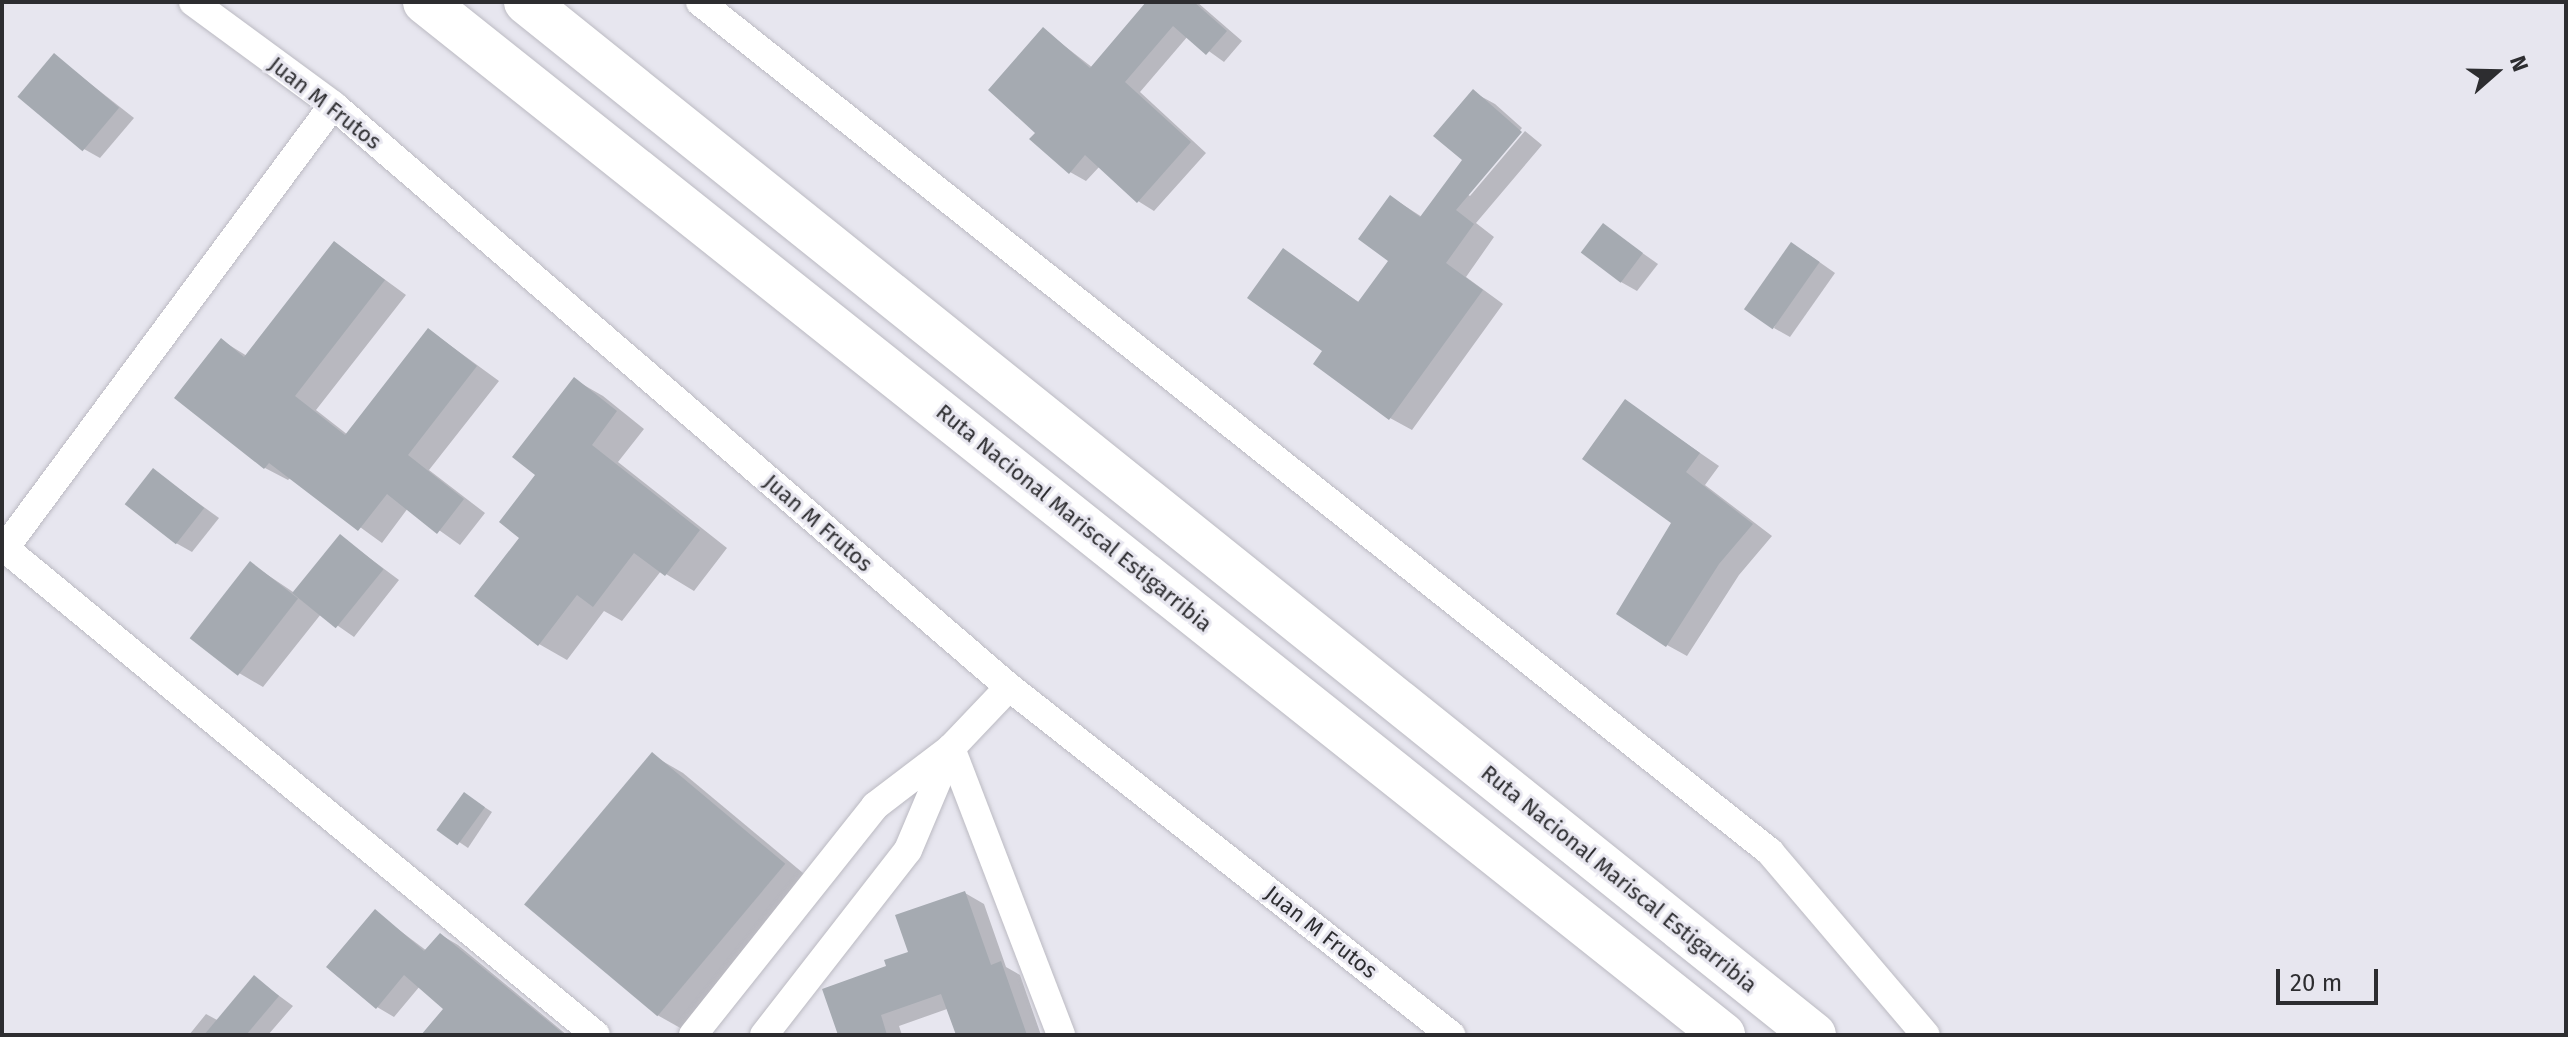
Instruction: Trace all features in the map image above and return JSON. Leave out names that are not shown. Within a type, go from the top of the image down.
[{"type":"highway","name":"Ruta Nacional Mariscal Estigarribia","points":[[425,2],[1723,1035]]},
{"type":"highway","name":"Ruta Nacional Mariscal Estigarribia","points":[[526,2],[1814,1035]]},
{"type":"street","name":"Juan M Frutos","points":[[193,2],[333,105],[1009,687],[1451,1035]]},
{"type":"street","points":[[700,2],[1770,852],[1926,1035]]},
{"type":"street","points":[[333,105],[3,549],[596,1035]]},
{"type":"street","points":[[693,1035],[875,806],[951,748],[1009,687]]},
{"type":"street","points":[[764,1035],[908,850],[951,748]]},
{"type":"street","points":[[951,748],[1061,1035]]},
{"type":"building","points":[[1146,2],[1194,2],[1227,31],[1206,55],[1173,26],[1125,82],[1191,142],[1137,203],[1085,155],[1069,174],[1029,139],[1035,133],[988,90],[1043,27],[1090,68]]},
{"type":"building","points":[[54,53],[119,108],[82,151],[17,97]]},
{"type":"building","points":[[1473,89],[1522,132],[1456,210],[1474,224],[1446,263],[1483,290],[1389,420],[1313,364],[1322,351],[1247,298],[1283,248],[1358,302],[1388,261],[1358,239],[1390,195],[1420,217],[1462,160],[1433,136]]},
{"type":"building","points":[[1603,223],[1643,253],[1621,283],[1581,253]]},
{"type":"building","points":[[334,241],[385,280],[295,396],[345,435],[428,328],[477,366],[408,455],[464,499],[437,534],[387,494],[358,531],[269,463],[264,469],[174,398],[221,338],[244,357]]},
{"type":"building","points":[[1791,242],[1820,262],[1773,329],[1744,309]]},
{"type":"building","points":[[574,377],[617,411],[592,445],[700,530],[665,576],[634,553],[593,607],[577,595],[538,646],[474,596],[519,538],[499,522],[535,475],[512,457]]},
{"type":"building","points":[[1625,399],[1700,453],[1686,472],[1753,524],[1719,564],[1666,647],[1616,614],[1671,523],[1582,459]]},
{"type":"building","points":[[153,468],[204,508],[176,544],[125,504]]},
{"type":"building","points":[[340,534],[384,569],[336,628],[292,593]]},
{"type":"building","points":[[250,561],[298,599],[238,676],[190,638]]},
{"type":"building","points":[[652,752],[785,864],[657,1016],[524,904]]},
{"type":"building","points":[[464,792],[485,807],[457,845],[436,830]]},
{"type":"building","points":[[965,891],[991,965],[1001,961],[1027,1035],[956,1035],[941,994],[881,1015],[887,1035],[838,1035],[822,989],[886,966],[884,960],[908,952],[895,915]]},
{"type":"building","points":[[375,909],[424,951],[440,933],[565,1035],[421,1035],[443,1009],[404,975],[376,1009],[326,967]]},
{"type":"building","points":[[254,975],[279,996],[246,1035],[204,1035]]}]
